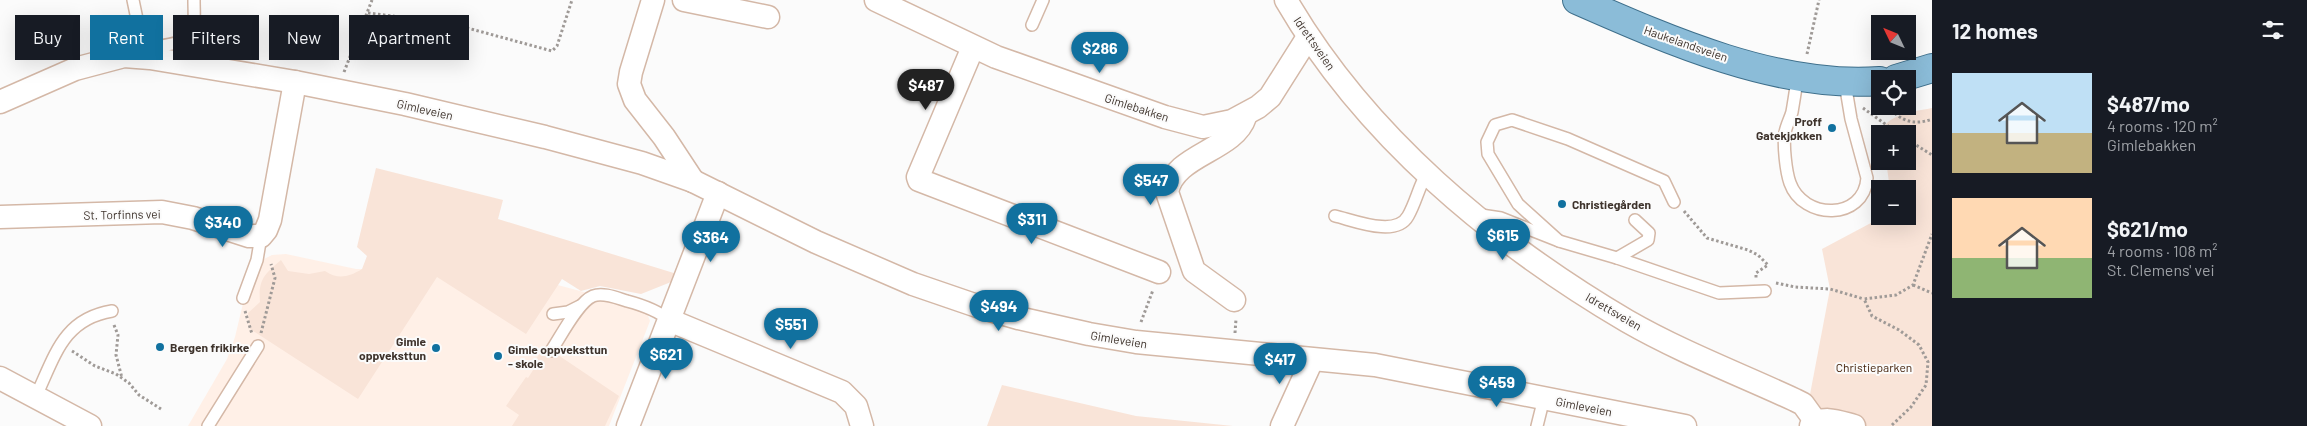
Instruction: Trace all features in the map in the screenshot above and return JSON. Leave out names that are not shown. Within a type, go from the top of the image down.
[{"type":"main road","name":"Haukelandsveien","points":[[1577,0],[1693,46],[1802,66],[1845,83],[1871,82]]},
{"type":"main road","points":[[1916,73],[1932,68]]},
{"type":"street","points":[[652,0],[631,72],[631,93],[664,137],[693,181]]},
{"type":"street","points":[[684,0],[768,17]]},
{"type":"street","name":"Gimlebakken","points":[[876,0],[973,47],[1165,117],[1203,127],[1232,120],[1258,107],[1274,92],[1308,37]]},
{"type":"street","name":"Idrettsveien","points":[[1286,0],[1308,37],[1366,111],[1427,172],[1474,214],[1524,254],[1567,284],[1628,322],[1699,358],[1803,404],[1818,422]]},
{"type":"street","points":[[973,47],[918,177],[919,180],[1159,272]]},
{"type":"street","name":"Gimleveien","points":[[0,102],[75,69],[106,60]]},
{"type":"street","name":"Gimleveien","points":[[162,60],[295,82],[405,104],[545,137],[642,163],[693,181],[854,260],[940,295],[983,308],[1089,334],[1136,342],[1358,363],[1401,369],[1544,398],[1621,420],[1684,426]]},
{"type":"street","points":[[260,246],[270,220],[295,82]]},
{"type":"street","name":"Gimlebakken","points":[[1234,300],[1194,271],[1167,192],[1169,182],[1175,174],[1238,129],[1246,113]]},
{"type":"street","points":[[628,426],[718,193]]},
{"type":"street","name":"St. Torfinns vei","points":[[0,216],[162,212],[193,218],[249,236],[260,246]]},
{"type":"street","points":[[669,320],[842,392],[856,406],[862,426]]},
{"type":"street","points":[[1282,426],[1312,360]]},
{"type":"street","points":[[0,378],[90,426]]},
{"type":"street","points":[[1818,422],[1854,426]]},
{"type":"lane","points":[[134,0],[134,15]]},
{"type":"lane","name":"Gimleveien","points":[[163,46],[188,40],[193,30],[194,0]]},
{"type":"lane","points":[[1032,25],[1043,0]]},
{"type":"lane","points":[[1781,158],[1784,135],[1792,112],[1802,66]]},
{"type":"lane","points":[[1784,135],[1788,173],[1795,193],[1810,205],[1829,211],[1843,210],[1858,199],[1864,192],[1867,178],[1865,151],[1849,109],[1845,83]]},
{"type":"lane","points":[[1559,241],[1518,204],[1488,154],[1487,142],[1495,125],[1512,120],[1568,139],[1664,181],[1674,202]]},
{"type":"lane","points":[[1335,216],[1381,227],[1394,226],[1408,217],[1427,172]]},
{"type":"lane","points":[[1474,214],[1501,218],[1559,241],[1617,258],[1719,293],[1767,284]]},
{"type":"lane","points":[[1617,258],[1648,240],[1649,233],[1635,220]]},
{"type":"lane","points":[[243,298],[260,246]]},
{"type":"lane","points":[[553,314],[568,312],[582,305],[593,296],[604,295],[660,313],[669,320]]},
{"type":"lane","points":[[551,351],[582,305]]},
{"type":"lane","points":[[36,396],[61,344],[70,332],[84,320],[98,313],[112,311]]},
{"type":"lane","points":[[208,426],[258,346]]},
{"type":"lane","name":"Gimleveien","points":[[1537,426],[1544,398]]},
{"type":"path","points":[[344,74],[372,0]]},
{"type":"path","points":[[368,13],[449,23],[552,51],[557,46],[572,0]]},
{"type":"path","points":[[1802,66],[1819,0]]},
{"type":"path","points":[[1861,106],[1886,125]]},
{"type":"path","points":[[1899,115],[1906,121],[1915,123],[1932,119]]},
{"type":"path","points":[[1916,145],[1932,156]]},
{"type":"path","points":[[1674,202],[1707,238],[1758,255],[1768,265],[1756,272],[1755,276],[1767,284],[1830,288],[1864,299],[1896,294],[1913,285],[1932,234]]},
{"type":"path","points":[[258,346],[275,278],[272,265],[260,246]]},
{"type":"path","points":[[1141,323],[1159,272]]},
{"type":"path","points":[[1913,285],[1932,293]]},
{"type":"path","points":[[243,298],[248,325],[258,346]]},
{"type":"path","points":[[1864,299],[1872,316],[1899,330],[1919,345],[1928,362],[1926,385],[1911,407],[1892,425]]},
{"type":"path","points":[[1230,340],[1235,333],[1239,311],[1238,304],[1234,300]]},
{"type":"path","points":[[112,311],[112,320],[118,335],[116,355],[122,378]]},
{"type":"path","points":[[61,344],[95,366],[122,378],[139,395],[161,409]]},
{"type":"shaded area","name":"Gimle oppveksttun","points":[[286,254],[356,269],[509,272],[640,307],[646,311],[650,321],[609,426],[188,426],[227,359],[235,337],[245,295],[262,260],[272,255]]},
{"type":"green space","name":"Christieparken","points":[[1932,108],[1932,426],[1804,426],[1830,289],[1822,249],[1871,223],[1871,225],[1916,225],[1916,180],[1889,180],[1887,170],[1916,170],[1916,125],[1885,125],[1892,119],[1901,115],[1916,115],[1916,111]]},
{"type":"green space","points":[[376,168],[503,200],[498,219],[677,274],[671,282],[641,294],[600,286],[581,291],[562,279],[526,334],[437,277],[358,399],[250,329],[248,313],[260,302],[260,288],[264,278],[281,260],[288,271],[309,274],[325,271],[334,276],[343,276],[353,274],[362,269],[367,256],[357,247]]},
{"type":"green space","points":[[544,348],[556,356],[558,355],[619,396],[605,426],[512,426],[519,415],[506,406],[526,377],[528,378],[535,367],[532,364]]},
{"type":"green space","points":[[1002,385],[1136,416],[1233,426],[987,426]]},
{"type":"place","name":"Proff Gatekjøkken","points":[[1832,128]]},
{"type":"place","name":"Christiegården","points":[[1562,204]]},
{"type":"place","name":"Bergen frikirke","points":[[160,347]]},
{"type":"place","name":"Gimle oppveksttun","points":[[436,348]]},
{"type":"place","name":"Gimle oppveksttun - skole","points":[[498,356]]}]
